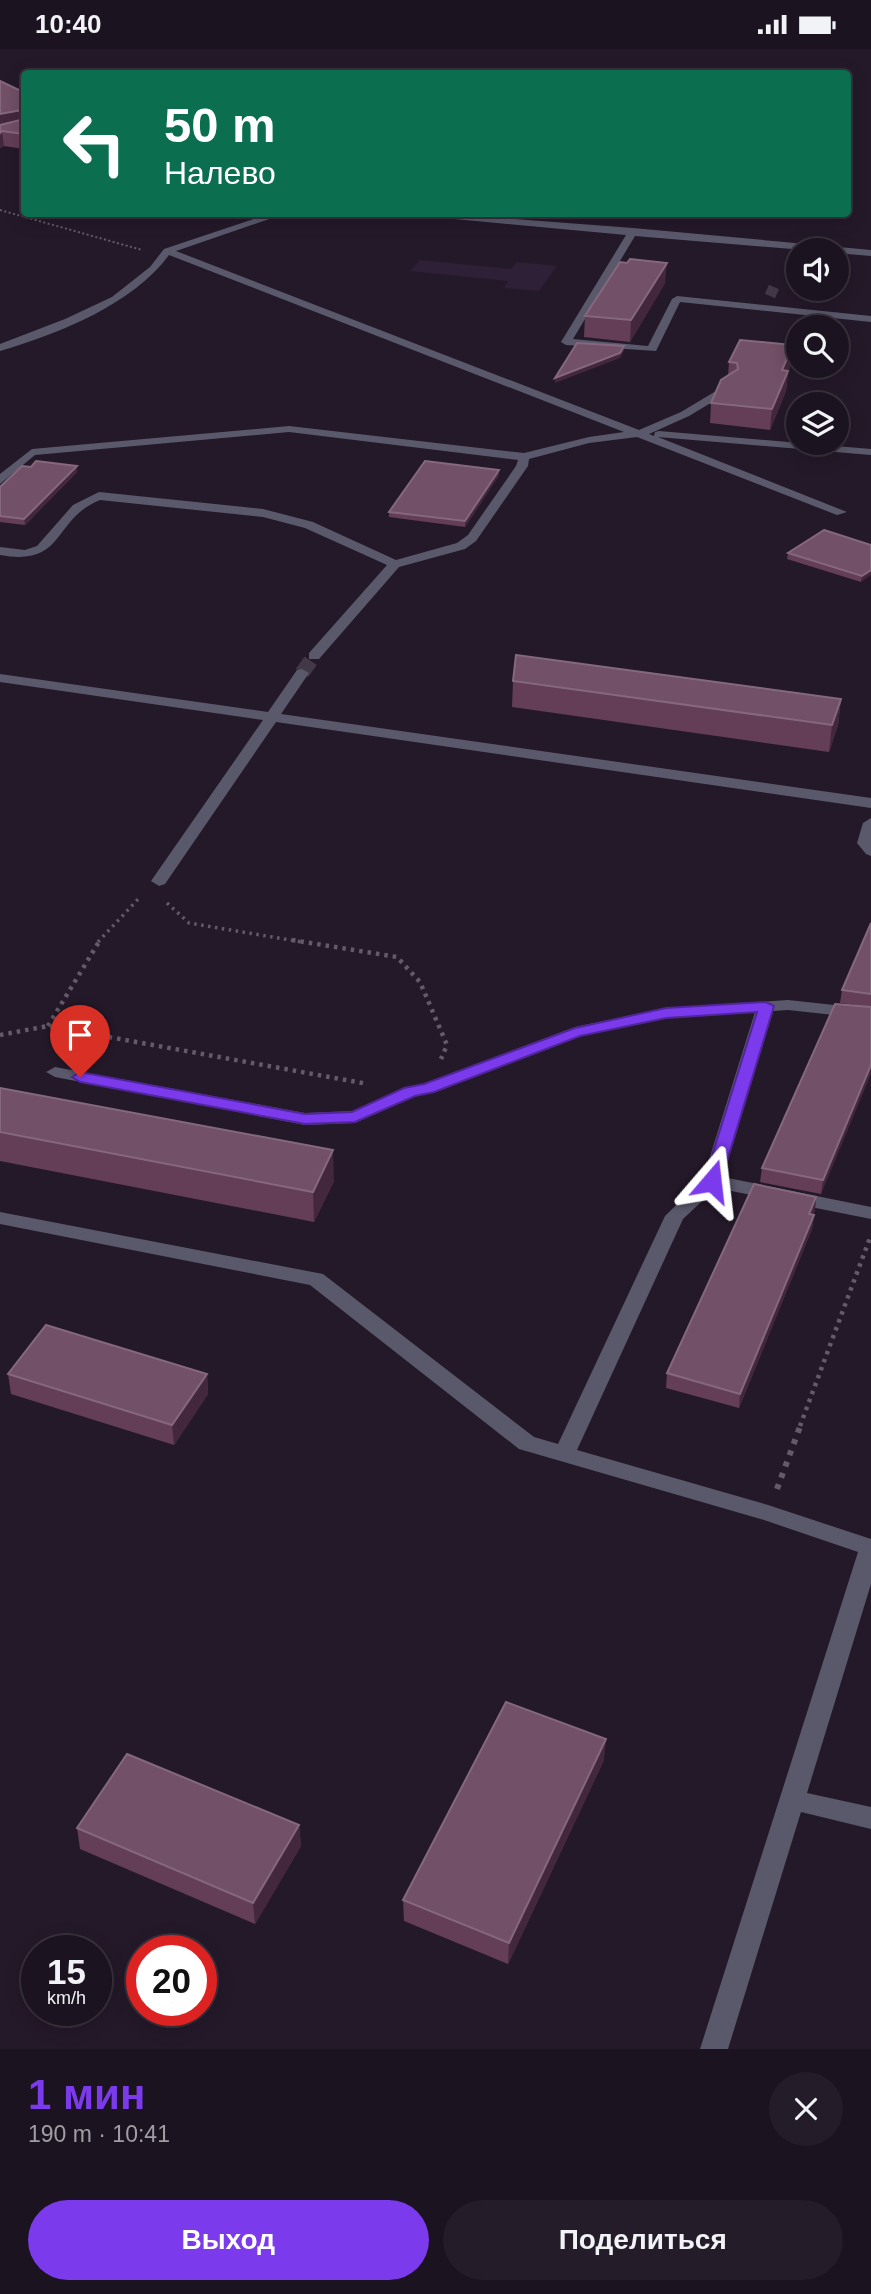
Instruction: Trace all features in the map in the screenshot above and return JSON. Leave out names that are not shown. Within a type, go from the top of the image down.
[{"type":"street","points":[[0,348],[114,300],[157,268],[167,251],[271,217]]},
{"type":"street","points":[[448,217],[871,253]]},
{"type":"street","points":[[633,231],[566,342],[652,349],[677,299],[771,292],[871,319]]},
{"type":"street","points":[[167,251],[841,512]]},
{"type":"street","points":[[641,433],[685,414],[730,387]]},
{"type":"street","points":[[0,480],[32,452],[289,429],[524,457],[589,440],[641,433],[871,452]]},
{"type":"street","points":[[314,656],[396,564],[461,546],[472,538],[522,466],[524,457]]},
{"type":"street","points":[[0,551],[24,555],[37,552],[80,503],[99,496],[263,513],[309,525],[396,564]]},
{"type":"street","points":[[159,881],[302,673]]},
{"type":"street","points":[[0,678],[871,803]]},
{"type":"street","points":[[871,823],[865,843],[871,851]]},
{"type":"street","points":[[55,1072],[305,1119],[355,1117],[419,1090],[575,1032],[666,1013],[788,1005],[871,1014]]},
{"type":"street","points":[[564,1454],[675,1216],[712,1181],[766,1006]]},
{"type":"street","points":[[712,1181],[871,1213]]},
{"type":"street","points":[[0,1218],[316,1279],[527,1443],[768,1513],[871,1548],[714,2049]]},
{"type":"street","points":[[793,1800],[871,1818]]},
{"type":"path","points":[[0,210],[21,216]]},
{"type":"path","points":[[25,217],[144,251],[167,251]]},
{"type":"path","points":[[0,1035],[48,1025],[419,1090],[447,1045],[420,982],[397,957],[189,923],[165,901],[159,881],[133,903],[95,945],[48,1025]]},
{"type":"path","points":[[768,1513],[871,1235]]},
{"type":"shaded area","points":[[420,260],[511,269],[517,262],[557,266],[539,291],[504,288],[508,281],[410,271]]},
{"type":"building","points":[[0,81],[21,91],[21,110],[0,114]]},
{"type":"building","points":[[21,120],[21,134],[0,133],[0,125]]},
{"type":"building","points":[[630,259],[667,263],[631,320],[585,316],[620,262],[627,263]]},
{"type":"building","points":[[740,340],[786,344],[786,361],[782,370],[786,371],[786,376],[772,409],[711,403],[721,380],[738,369],[737,363],[729,362]]},
{"type":"building","points":[[577,343],[624,346],[620,353],[555,378]]},
{"type":"building","points":[[36,461],[77,466],[24,519],[0,516],[0,487],[22,466],[31,467]]},
{"type":"building","points":[[425,461],[499,470],[465,521],[389,512]]},
{"type":"building","points":[[824,530],[871,545],[871,570],[862,576],[788,553]]},
{"type":"building","points":[[516,655],[841,699],[832,725],[513,681]]},
{"type":"building","points":[[871,923],[871,994],[842,990]]},
{"type":"building","points":[[835,1004],[871,1007],[871,1065],[823,1180],[762,1168]]},
{"type":"building","points":[[0,1088],[333,1150],[313,1192],[0,1132]]},
{"type":"building","points":[[754,1184],[816,1197],[809,1214],[814,1215],[740,1394],[667,1373]]},
{"type":"building","points":[[46,1325],[207,1374],[172,1425],[8,1374]]},
{"type":"building","points":[[506,1702],[606,1739],[509,1943],[403,1900]]},
{"type":"building","points":[[127,1754],[299,1825],[253,1903],[77,1828]]},
{"type":"tunnel","points":[[770,296],[774,287]]},
{"type":"tunnel","points":[[302,673],[314,656]]},
{"type":"route","points":[[80,1077],[305,1119],[355,1117],[410,1092],[428,1088],[575,1032],[666,1013],[766,1006],[712,1181]]}]
